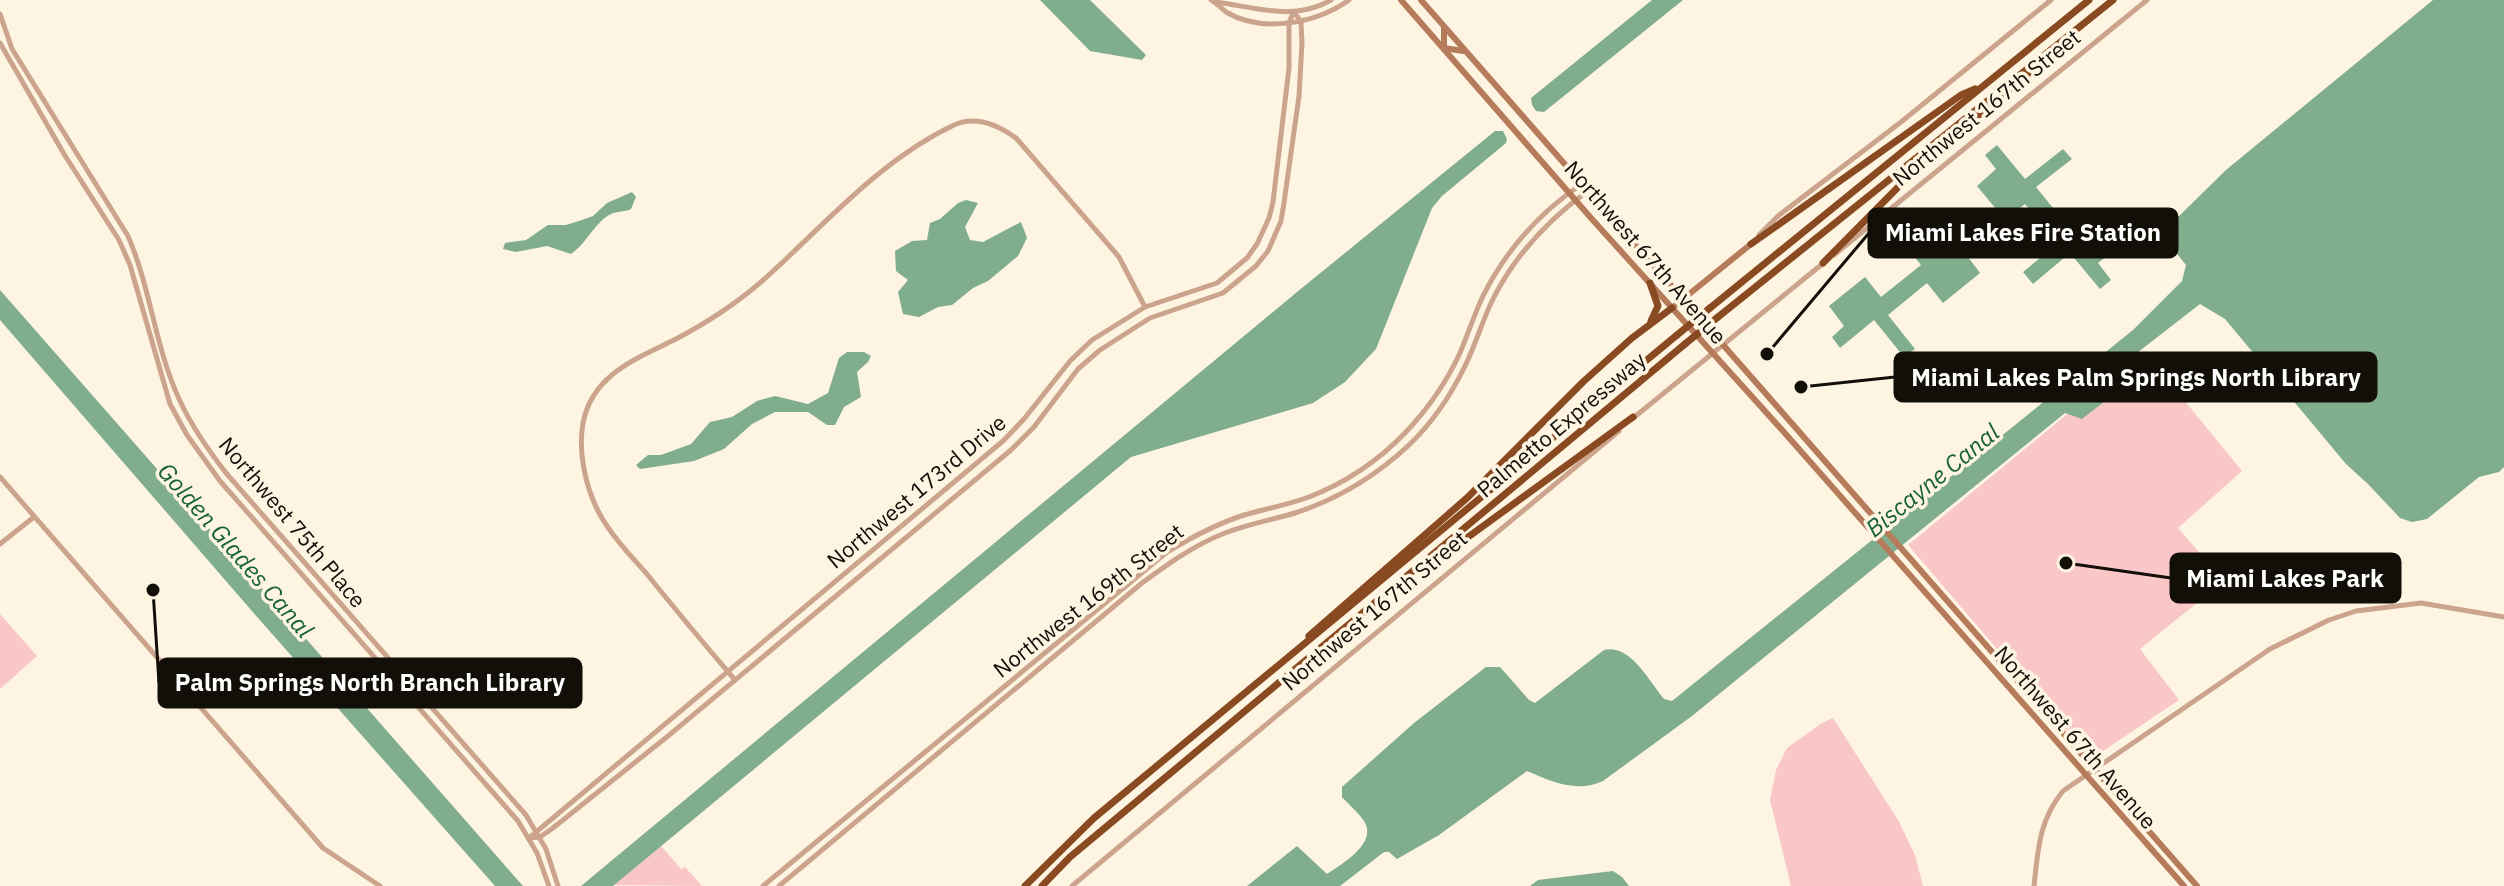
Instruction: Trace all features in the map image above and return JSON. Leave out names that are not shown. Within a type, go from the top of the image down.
[{"type":"highway","name":"Palmetto Expressway","points":[[1025,886],[1094,818],[1677,335],[2089,0]]},
{"type":"highway","name":"Palmetto Expressway","points":[[1042,886],[1070,857],[1685,344],[2113,0]]},
{"type":"highway","points":[[1823,263],[1921,164],[2044,61],[2069,36]]},
{"type":"highway","points":[[1751,244],[1961,95],[1988,83]]},
{"type":"highway","points":[[1645,328],[1658,311],[1650,283]]},
{"type":"highway","points":[[1288,658],[1321,622],[1467,498],[1576,388],[1672,308]]},
{"type":"highway","points":[[1411,572],[1442,556],[1633,417]]},
{"type":"main road","name":"Northwest 67th Avenue","points":[[1401,0],[2184,886]]},
{"type":"main road","name":"Northwest 67th Avenue","points":[[1421,0],[2197,886]]},
{"type":"main road","points":[[1444,26],[1444,48],[1466,52]]},
{"type":"main road","name":"Northwest 167th Street","points":[[1672,308],[1751,244]]},
{"type":"main road","points":[[1850,490],[1852,510],[1871,515]]},
{"type":"main road","points":[[2009,689],[2016,682]]},
{"type":"street","points":[[1213,1],[1255,10],[1294,12],[1331,0]]},
{"type":"street","points":[[1213,1],[1240,17],[1289,23],[1328,14],[1349,0]]},
{"type":"street","name":"Northwest 167th Street","points":[[1751,244],[1778,216],[1901,122],[2051,0]]},
{"type":"street","name":"Northwest 167th Street","points":[[1072,886],[1613,437],[1633,417],[2147,0]]},
{"type":"street","points":[[1294,12],[1301,22]]},
{"type":"street","name":"Northwest 173rd Drive","points":[[529,838],[1011,433],[1081,350],[1145,307],[1217,283],[1247,258],[1264,232],[1273,202],[1287,94],[1289,23],[1294,12]]},
{"type":"street","name":"Northwest 75th Place","points":[[0,14],[12,49],[128,236],[139,262],[173,383],[195,430],[226,473],[510,797],[540,837],[558,886]]},
{"type":"street","name":"Northwest 173rd Drive","points":[[540,837],[735,680],[1011,450],[1034,427],[1078,369],[1089,360],[1150,318],[1223,293],[1256,266],[1268,251],[1281,221],[1301,69],[1301,22]]},
{"type":"street","name":"Northwest 75th Place","points":[[0,43],[64,154],[119,240],[130,265],[164,386],[187,435],[211,469],[503,803],[529,838],[549,886]]},
{"type":"street","points":[[735,680],[607,527],[589,487],[581,438],[590,399],[615,370],[688,332],[737,301],[870,181],[936,136],[969,120],[1002,128],[1016,138],[1119,257],[1145,307]]},
{"type":"street","name":"Northwest 169th Street","points":[[763,886],[1167,552],[1218,525],[1293,503],[1328,488],[1361,470],[1393,445],[1418,419],[1442,386],[1460,352],[1481,299],[1500,265],[1536,220],[1583,183]]},
{"type":"street","name":"Northwest 169th Street","points":[[779,886],[1142,583],[1173,561],[1224,534],[1334,498],[1367,479],[1397,455],[1425,428],[1452,390],[1466,366],[1492,301],[1511,269],[1544,227],[1589,190]]},
{"type":"street","points":[[1081,350],[1089,360]]},
{"type":"street","points":[[1442,386],[1452,390]]},
{"type":"street","points":[[1393,445],[1397,455]]},
{"type":"street","points":[[0,477],[323,848],[380,886]]},
{"type":"street","points":[[0,544],[34,517]]},
{"type":"street","points":[[295,565],[307,572],[313,571]]},
{"type":"street","points":[[2034,886],[2039,834],[2052,804],[2063,791],[2270,649],[2329,620],[2356,611],[2421,603],[2504,617]]},
{"type":"street","points":[[529,838],[540,837]]},
{"type":"shaded area","points":[[1040,0],[1090,0],[1146,55],[1142,60],[1090,51]]},
{"type":"shaded area","points":[[1652,0],[1683,0],[1544,112],[1536,111],[1531,98]]},
{"type":"shaded area","points":[[2433,0],[2504,0],[2504,467],[2499,472],[2479,477],[2427,519],[2412,522],[2400,518],[2346,464],[2225,319],[2200,304],[2124,363],[2131,376],[2128,383],[2082,419],[2065,413],[1692,716],[1603,781],[1575,786],[1527,771],[1439,835],[1397,859],[1384,852],[1340,886],[1247,886],[1297,846],[1327,874],[1357,852],[1363,845],[1367,829],[1362,818],[1342,797],[1342,787],[1414,723],[1486,667],[1500,667],[1535,703],[1604,650],[1613,649],[1630,658],[1664,699],[1672,701],[2133,330],[2182,281],[2186,265],[2173,249],[2168,236],[2177,218],[2226,170]]},
{"type":"shaded area","points":[[1495,131],[1503,131],[1506,143],[1442,196],[1432,208],[1376,349],[1345,382],[1313,403],[1131,457],[613,886],[581,886],[1297,292]]},
{"type":"shaded area","points":[[1997,145],[2025,179],[2063,149],[2072,159],[2036,187],[2070,229],[2091,213],[2118,247],[2098,263],[2111,280],[2100,289],[2070,253],[2033,284],[2023,272],[2058,243],[2025,204],[2005,220],[1977,186],[1996,169],[1985,155]]},
{"type":"shaded area","points":[[632,192],[636,197],[631,209],[605,218],[571,254],[547,246],[516,252],[503,249],[505,243],[526,240],[548,225],[566,225],[593,216],[607,203]]},
{"type":"shaded area","points":[[966,200],[978,203],[965,227],[970,240],[983,242],[1021,222],[1027,238],[1018,256],[952,305],[938,307],[919,317],[903,314],[898,292],[908,280],[896,271],[895,251],[912,241],[927,240],[930,223]]},
{"type":"shaded area","points":[[1902,221],[1934,258],[1969,230],[1979,241],[1965,253],[1980,273],[1943,303],[1927,283],[1888,315],[1915,349],[1904,357],[1874,320],[1840,348],[1832,337],[1844,326],[1829,306],[1865,277],[1881,297],[1921,265],[1892,229]]},
{"type":"shaded area","points":[[0,290],[523,886],[495,886],[258,618],[0,320]]},
{"type":"shaded area","points":[[2144,351],[2242,471],[2178,528],[2224,581],[2140,649],[2179,700],[2097,755],[2086,753],[1908,545]]},
{"type":"shaded area","points":[[847,352],[864,352],[871,356],[857,372],[861,397],[844,407],[835,425],[827,425],[808,412],[775,412],[752,424],[724,449],[694,461],[640,469],[636,465],[648,455],[661,455],[691,444],[710,422],[732,417],[757,401],[775,396],[808,404],[828,393],[839,358]]},
{"type":"shaded area","points":[[0,614],[37,656],[0,689]]},
{"type":"shaded area","points":[[1833,718],[1898,820],[1915,855],[1923,886],[1791,886],[1770,800],[1776,770],[1787,748]]},
{"type":"shaded area","points":[[661,846],[681,869],[685,867],[702,886],[614,885]]},
{"type":"shaded area","points":[[1613,871],[1629,886],[1530,886],[1538,880]]},
{"type":"place","name":"Miami Lakes Fire Station","points":[[1767,354]]},
{"type":"place","name":"Miami Lakes Palm Springs North Library","points":[[1801,387]]},
{"type":"place","name":"Miami Lakes Park","points":[[2066,563]]},
{"type":"place","name":"Palm Springs North Branch Library","points":[[153,590]]},
{"type":"water label","name":"Biscayne Canal","points":[[1932,480]]},
{"type":"water label","name":"Golden Glades Canal","points":[[236,550]]}]
